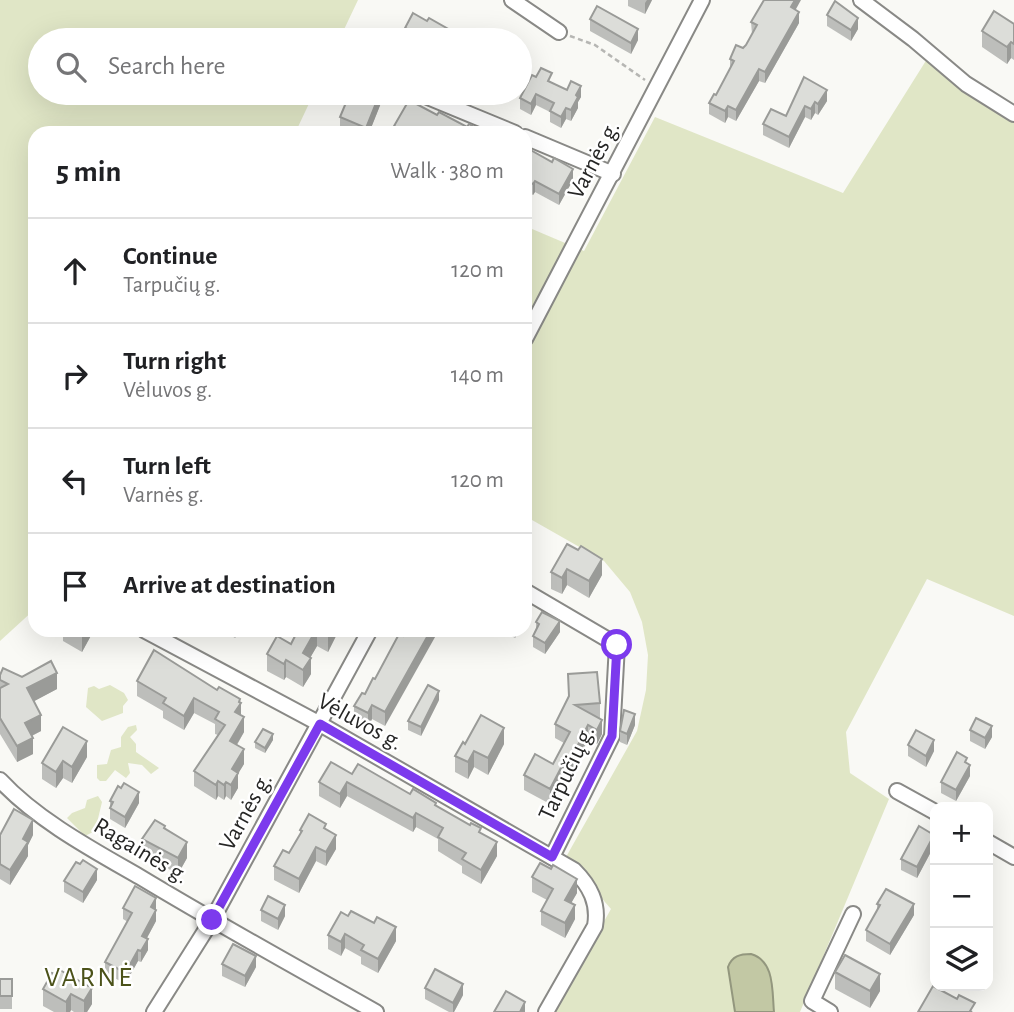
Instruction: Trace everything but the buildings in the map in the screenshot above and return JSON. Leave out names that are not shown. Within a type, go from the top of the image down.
[{"type":"street","points":[[512,0],[559,32]]},
{"type":"street","name":"Varnės g.","points":[[532,327],[702,0]]},
{"type":"street","points":[[861,0],[966,84],[1014,114]]},
{"type":"street","points":[[447,105],[498,126]]},
{"type":"street","points":[[532,140],[613,174]]},
{"type":"street","name":"Tarpučių g.","points":[[532,595],[617,645],[612,736],[552,857],[574,870],[585,881],[593,894],[597,916],[591,936],[546,1012]]},
{"type":"street","name":"Vėluvos g.","points":[[157,637],[320,724],[552,857]]},
{"type":"street","name":"Varnės g.","points":[[154,1012],[212,920],[366,637]]},
{"type":"street","name":"Ragainės g.","points":[[0,780],[29,806],[95,851],[376,1012]]},
{"type":"street","points":[[897,791],[930,809]]},
{"type":"street","points":[[993,845],[1014,857]]},
{"type":"street","points":[[830,1012],[812,1001],[853,914]]},
{"type":"path","points":[[559,32],[595,45],[657,88]]},
{"type":"shaded area","points":[[0,0],[358,0],[345,28],[28,28],[28,105],[308,105],[298,126],[28,126],[28,615],[0,641]]},
{"type":"shaded area","points":[[927,59],[1014,121],[1014,616],[927,579],[846,732],[850,773],[889,799],[800,1012],[553,1012],[611,909],[566,857],[637,731],[646,690],[648,655],[642,622],[630,592],[604,561],[532,520],[532,229],[584,251],[655,117],[843,193]]},
{"type":"shaded area","points":[[110,685],[124,693],[128,700],[123,706],[123,713],[102,721],[86,707],[88,688],[94,686],[99,689]]},
{"type":"shaded area","points":[[136,725],[137,730],[130,737],[136,744],[136,752],[159,768],[151,774],[142,765],[128,763],[130,773],[126,778],[115,770],[106,781],[100,781],[97,778],[97,765],[107,764],[111,750],[121,747],[121,737],[128,727]]},
{"type":"shaded area","points":[[98,796],[102,802],[95,831],[85,836],[67,818],[85,808],[87,800]]},
{"type":"shaded area","points":[[751,954],[759,958],[768,970],[774,1012],[735,1012],[728,967],[737,956]]},
{"type":"district","name":"VARNĖ","points":[[89,978]]},
{"type":"route","points":[[212,920],[320,724],[552,857],[612,736],[617,645]]}]
